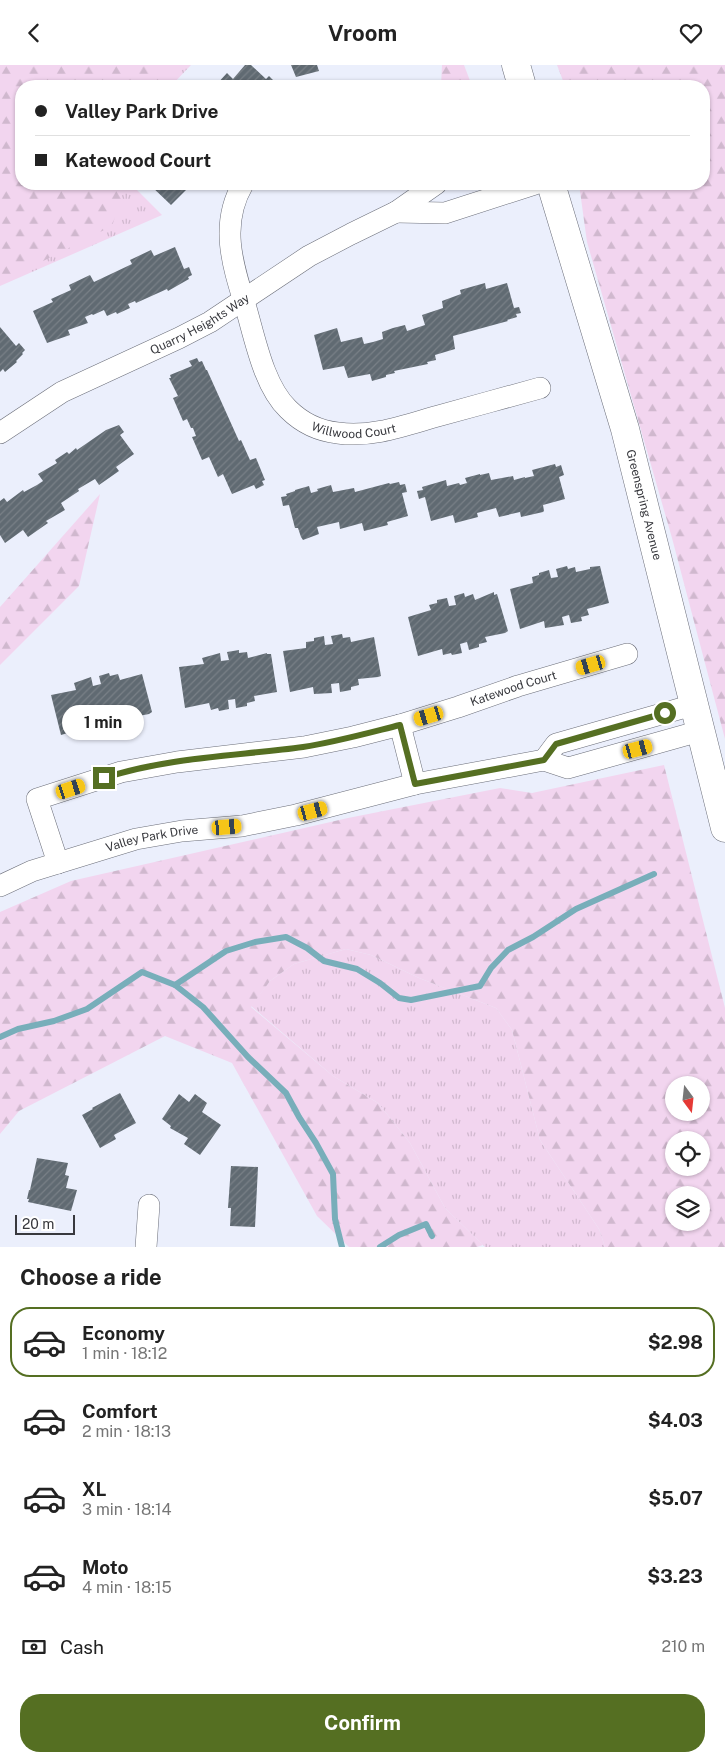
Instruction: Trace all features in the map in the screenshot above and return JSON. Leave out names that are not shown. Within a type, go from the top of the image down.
[{"type":"main road","points":[[516,65],[520,80]]},
{"type":"main road","name":"Greenspring Avenue","points":[[553,190],[625,429],[725,828]]},
{"type":"street","name":"Willwood Court","points":[[240,190],[233,208],[230,231],[231,258],[263,367],[274,390],[286,408],[302,420],[318,429],[337,433],[361,434],[388,430],[540,388]]},
{"type":"street","name":"Quarry Heights Way","points":[[0,433],[62,392],[210,322],[310,256],[351,233],[396,212],[427,190]]},
{"type":"street","name":"Quarry Heights Way","points":[[396,212],[445,213],[516,190]]},
{"type":"street","name":"Katewood Court","points":[[58,863],[37,799],[121,772],[177,762],[304,747],[353,737],[400,725],[518,686],[627,654]]},
{"type":"street","points":[[544,760],[556,744],[693,705]]},
{"type":"street","points":[[400,725],[415,784]]},
{"type":"street","name":"Valley Park Drive","points":[[0,886],[32,871],[136,839],[182,831],[242,826],[296,815],[415,784],[544,760],[568,768],[700,731]]},
{"type":"street","points":[[146,1247],[149,1205]]},
{"type":"green space","points":[[0,65],[191,65],[177,80],[15,80],[15,190],[137,190],[162,215],[0,286]]},
{"type":"green space","points":[[0,65],[165,65],[159,80],[15,80],[15,190],[124,190],[112,226],[0,283]]},
{"type":"green space","points":[[442,65],[464,65],[470,80],[441,80]]},
{"type":"green space","points":[[557,65],[725,65],[725,739],[672,538],[587,242],[580,190],[710,190],[710,80],[563,80]]},
{"type":"green space","points":[[100,494],[79,586],[0,665],[0,607]]},
{"type":"green space","points":[[664,765],[725,1008],[725,1247],[605,1247],[599,1229],[540,1140],[512,1030],[496,1008],[419,978],[371,955],[346,949],[294,964],[270,981],[251,1007],[333,1076],[378,1103],[410,1143],[445,1208],[483,1245],[477,1247],[349,1247],[317,1216],[232,1063],[165,1036],[19,1111],[0,1134],[0,912],[71,881],[348,818],[500,788],[532,793]]},
{"type":"green space","points":[[346,949],[371,955],[419,978],[496,1008],[512,1030],[540,1140],[599,1229],[605,1247],[485,1247],[445,1208],[410,1143],[378,1103],[333,1076],[251,1006],[270,981],[294,964]]},
{"type":"building","points":[[245,65],[251,65],[266,79],[269,76],[273,80],[221,80],[227,73],[233,79]]},
{"type":"building","points":[[291,65],[317,65],[319,71],[296,77]]},
{"type":"building","points":[[155,190],[186,190],[171,205]]},
{"type":"building","points":[[175,247],[184,269],[189,267],[192,275],[188,277],[189,279],[168,291],[167,289],[136,303],[135,301],[128,304],[130,308],[117,314],[116,312],[107,316],[104,310],[85,317],[88,323],[68,330],[70,335],[47,343],[33,311],[53,302],[51,299],[71,290],[69,285],[90,275],[94,282],[132,264],[130,260],[151,250],[154,256]]},
{"type":"building","points":[[485,283],[486,289],[507,283],[514,308],[519,307],[521,313],[516,314],[517,317],[508,321],[453,336],[455,349],[435,355],[436,360],[427,362],[428,364],[394,371],[395,373],[386,375],[386,377],[372,381],[370,374],[348,378],[344,366],[323,370],[314,335],[337,328],[341,342],[362,337],[364,344],[383,339],[382,332],[393,328],[405,325],[407,331],[425,325],[422,315],[443,308],[442,301],[461,294],[460,290]]},
{"type":"building","points":[[0,327],[16,346],[19,343],[25,350],[17,362],[5,372],[3,369],[0,372]]},
{"type":"building","points":[[197,358],[199,362],[202,361],[207,370],[239,441],[241,440],[250,460],[256,458],[265,480],[262,481],[264,485],[256,489],[254,485],[232,494],[223,474],[218,477],[209,457],[202,460],[192,437],[196,436],[193,428],[191,428],[187,419],[183,421],[173,398],[178,396],[169,378],[171,378],[170,375],[192,366],[189,361]]},
{"type":"building","points":[[119,425],[124,432],[120,435],[134,454],[116,467],[119,471],[99,485],[95,479],[78,489],[79,491],[61,503],[65,510],[46,521],[48,523],[28,537],[23,530],[5,543],[0,535],[0,501],[4,498],[7,502],[23,490],[24,492],[37,485],[43,481],[38,474],[57,463],[55,460],[67,452],[69,454],[76,448],[77,450],[106,430]]},
{"type":"building","points":[[555,464],[556,467],[561,465],[564,475],[559,477],[565,499],[543,505],[543,512],[521,517],[520,512],[499,517],[496,508],[477,513],[478,517],[455,523],[453,515],[431,521],[425,497],[419,499],[417,491],[423,490],[422,487],[446,480],[447,486],[459,483],[460,485],[467,483],[465,478],[480,474],[489,473],[491,480],[513,476],[514,480],[525,478],[534,476],[532,470]]},
{"type":"building","points":[[399,482],[400,485],[405,484],[407,492],[402,493],[408,516],[387,522],[388,525],[364,531],[362,523],[340,529],[339,522],[317,527],[319,534],[303,540],[298,528],[295,528],[289,505],[283,506],[281,497],[309,486],[311,493],[331,485],[333,492],[354,488],[355,492]]},
{"type":"building","points":[[567,566],[568,569],[575,567],[576,572],[600,566],[609,603],[587,609],[589,615],[581,617],[582,621],[571,623],[569,615],[562,617],[564,625],[545,628],[544,621],[520,629],[510,589],[533,583],[532,577],[549,570],[551,578],[558,577],[556,569]]},
{"type":"building","points":[[494,592],[494,595],[497,594],[508,631],[485,637],[487,642],[469,650],[467,642],[460,644],[462,653],[443,655],[442,649],[418,656],[408,617],[431,610],[429,605],[437,603],[437,600],[447,598],[449,606],[456,605],[454,596],[464,593],[465,597],[473,594],[475,600]]},
{"type":"building","points":[[342,634],[343,638],[350,637],[351,642],[374,637],[381,676],[358,679],[359,685],[351,687],[351,690],[340,692],[339,683],[331,684],[332,693],[314,694],[313,687],[290,692],[283,651],[306,648],[306,642],[314,641],[314,638],[324,636],[325,645],[333,644],[331,636]]},
{"type":"building","points":[[239,650],[239,653],[247,652],[248,658],[267,653],[271,654],[277,692],[254,696],[255,701],[247,703],[247,706],[236,708],[235,699],[228,700],[229,709],[219,711],[218,708],[211,710],[209,703],[185,708],[179,667],[204,664],[202,658],[220,653],[221,661],[229,660],[227,652]]},
{"type":"building","points":[[109,673],[110,676],[118,674],[120,680],[142,674],[152,712],[129,718],[130,723],[122,725],[122,728],[112,730],[109,723],[102,724],[104,732],[86,734],[84,728],[61,735],[51,695],[76,690],[74,683],[91,677],[93,686],[101,684],[99,676]]},
{"type":"building","points":[[120,1093],[136,1123],[114,1135],[116,1139],[100,1148],[82,1115]]},
{"type":"building","points":[[179,1094],[189,1102],[195,1094],[207,1103],[202,1112],[221,1125],[200,1155],[184,1144],[188,1138],[170,1128],[171,1126],[162,1119]]},
{"type":"building","points":[[37,1158],[68,1163],[65,1175],[69,1176],[66,1188],[77,1190],[71,1211],[28,1202],[29,1199],[27,1199]]},
{"type":"building","points":[[231,1166],[258,1167],[255,1227],[230,1226],[231,1208],[228,1208]]},
{"type":"waterway","points":[[0,1037],[18,1029],[54,1021],[87,1009],[142,972],[175,985],[226,951],[255,942],[286,937],[307,948],[324,961],[357,969],[380,983],[399,998],[411,1000],[480,986],[491,968],[508,950],[533,937],[576,909],[654,874]]},
{"type":"waterway","points":[[175,985],[203,1007],[248,1057],[286,1093],[333,1174],[335,1219],[342,1247]]},
{"type":"waterway","points":[[380,1247],[399,1235],[426,1224],[432,1236]]},
{"type":"route","points":[[104,778],[121,772],[177,762],[304,747],[400,725],[415,784],[544,760],[556,744],[665,713]]}]
